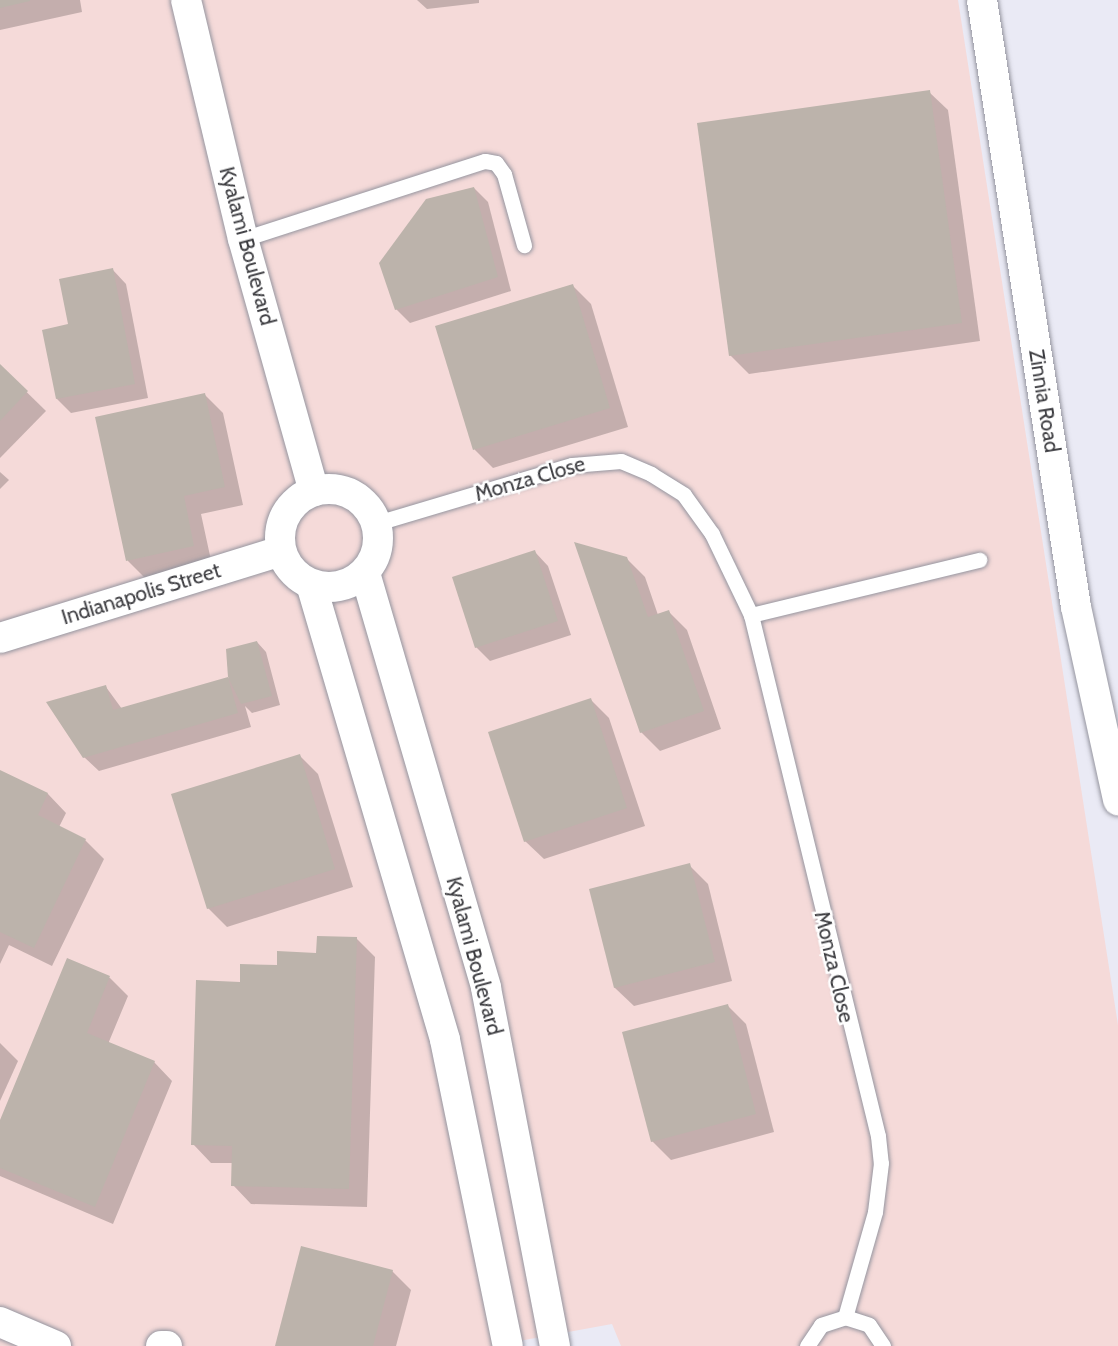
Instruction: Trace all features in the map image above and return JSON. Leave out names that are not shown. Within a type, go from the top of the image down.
[{"type":"street","name":"Kyalami Boulevard","points":[[186,0],[243,239],[314,491]]},
{"type":"street","name":"Zinnia Road","points":[[982,0],[1076,607],[1118,800]]},
{"type":"street","points":[[330,489],[359,498],[377,523],[377,550],[365,573],[339,587],[310,584],[298,576],[281,550],[280,536],[290,508],[314,491],[330,489]]},
{"type":"street","name":"Indianapolis Street","points":[[0,638],[281,550]]},
{"type":"street","name":"Kyalami Boulevard","points":[[365,573],[486,988],[555,1346]]},
{"type":"street","points":[[310,584],[445,1040],[508,1346]]},
{"type":"street","points":[[0,1322],[56,1346]]},
{"type":"street","points":[[160,1346],[167,1346]]},
{"type":"lane","points":[[243,239],[484,161],[496,163],[504,174],[524,245]]},
{"type":"lane","name":"Monza Close","points":[[377,523],[573,465],[621,461],[651,474],[684,495],[711,534],[751,615],[880,1154],[875,1212],[845,1317]]},
{"type":"lane","points":[[751,615],[979,561]]},
{"type":"lane","points":[[807,1346],[821,1325],[845,1317],[869,1325],[883,1346]]},
{"type":"shaded area","points":[[0,0],[958,0],[1118,1025],[1118,1346],[621,1346],[612,1324],[491,1346],[0,1346]]},
{"type":"building","points":[[0,0],[30,0],[30,1],[0,8]]},
{"type":"building","points":[[930,90],[962,323],[729,356],[697,123]]},
{"type":"building","points":[[474,187],[498,277],[395,310],[379,263],[426,199]]},
{"type":"building","points":[[113,268],[135,384],[56,399],[42,330],[68,324],[59,279]]},
{"type":"building","points":[[573,284],[610,408],[473,450],[435,326]]},
{"type":"building","points":[[0,364],[28,391],[0,421]]},
{"type":"building","points":[[205,393],[225,487],[184,496],[194,546],[126,561],[95,417]]},
{"type":"building","points":[[574,542],[627,557],[648,617],[669,610],[704,711],[640,733]]},
{"type":"building","points":[[535,550],[558,621],[475,648],[452,577]]},
{"type":"building","points":[[257,641],[272,696],[241,704],[228,677],[226,649]]},
{"type":"building","points":[[228,677],[238,713],[83,758],[46,702],[106,685],[113,710]]},
{"type":"building","points":[[591,698],[627,808],[524,842],[488,732]]},
{"type":"building","points":[[300,754],[335,869],[207,909],[171,794]]},
{"type":"building","points":[[0,770],[48,793],[38,815],[86,839],[34,948],[0,932]]},
{"type":"building","points":[[690,863],[715,962],[614,988],[589,889]]},
{"type":"building","points":[[317,936],[357,937],[349,1189],[231,1186],[232,1146],[191,1145],[196,980],[240,982],[240,964],[277,965],[277,951],[316,953]]},
{"type":"building","points":[[67,958],[110,976],[87,1033],[155,1061],[95,1207],[0,1168],[0,1120]]},
{"type":"building","points":[[728,1004],[756,1114],[651,1142],[622,1032]]},
{"type":"building","points":[[301,1246],[393,1270],[373,1346],[275,1346]]}]
